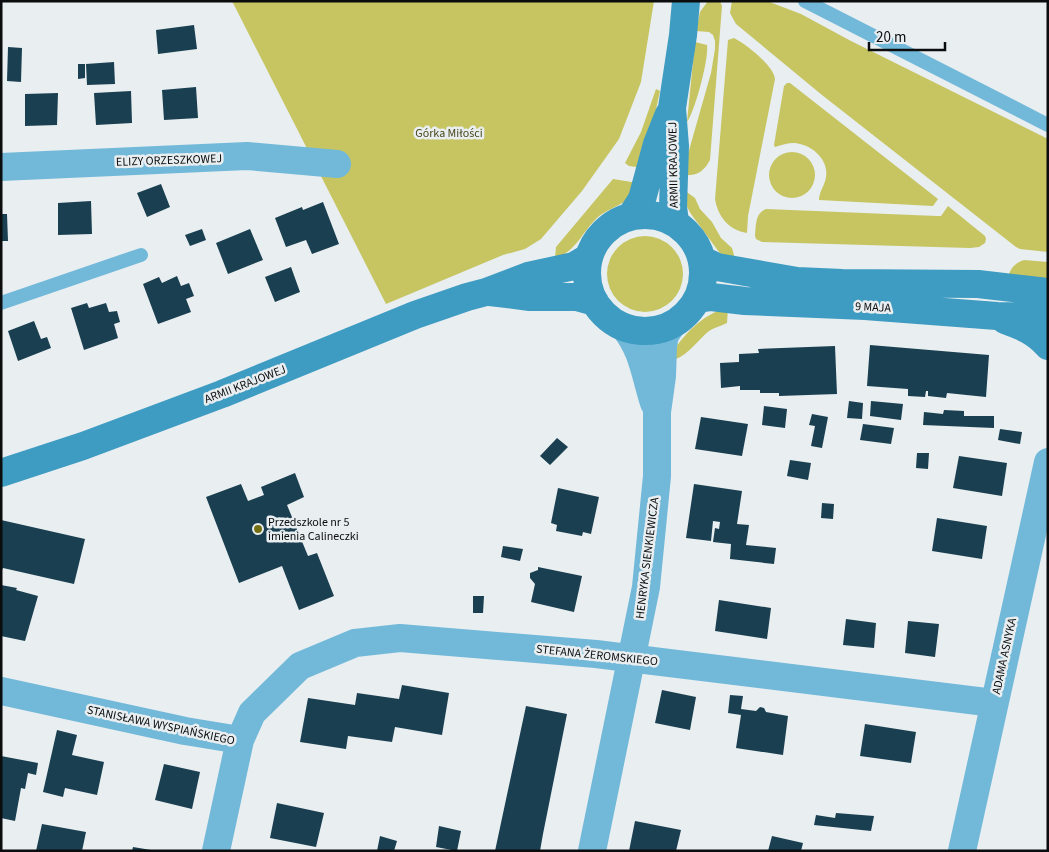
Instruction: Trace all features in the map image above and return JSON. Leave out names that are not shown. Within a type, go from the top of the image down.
[{"type":"street","name":"ARMII KRAJOWEJ","points":[[675,222],[673,207],[675,146],[672,108],[686,1]]},
{"type":"street","name":"ARMII KRAJOWEJ","points":[[631,216],[642,199],[657,144],[672,108]]},
{"type":"street","name":"ELIZY ORZESZKOWEJ","points":[[1,167],[247,156],[337,164]]},
{"type":"street","points":[[645,214],[660,216],[675,222],[692,238],[702,260],[704,273],[698,299],[682,318],[672,325],[656,330],[640,331],[624,327],[612,321],[595,302],[587,280],[589,257],[594,244],[603,232],[615,222],[631,216],[645,214]]},
{"type":"street","name":"ARMII KRAJOWEJ","points":[[1,473],[83,446],[257,380],[415,316],[528,276],[574,266],[589,257]]},
{"type":"street","name":"9 MAJA","points":[[702,260],[717,267],[797,281],[978,284],[1048,292]]},
{"type":"street","name":"ARMII KRAJOWEJ","points":[[486,292],[530,296],[577,297],[595,302]]},
{"type":"street","name":"9 MAJA","points":[[698,299],[711,297],[745,301],[865,306],[997,316],[1048,317]]},
{"type":"street","points":[[997,316],[1026,328],[1036,334],[1048,346]]},
{"type":"street","name":"HENRYKA SIENKIEWICZA","points":[[592,851],[646,587],[657,476],[657,412],[663,368],[663,346],[665,335],[672,325]]},
{"type":"street","name":"HENRYKA SIENKIEWICZA","points":[[624,327],[639,349],[657,412]]},
{"type":"street","name":"ADAMA ASNYKA","points":[[962,851],[1048,462]]},
{"type":"street","name":"STEFANA ŻEROMSKIEGO","points":[[240,740],[252,713],[300,666],[355,643],[400,638],[632,658],[994,703]]},
{"type":"street","name":"STANISŁAWA WYSPIAŃSKIEGO","points":[[1,691],[185,731],[240,740],[216,851]]},
{"type":"lane","points":[[805,1],[1048,125]]},
{"type":"lane","points":[[1,303],[141,254]]},
{"type":"green space","name":"Górka Miłości","points":[[229,1],[654,1],[641,82],[619,139],[582,191],[541,239],[525,249],[503,255],[386,304],[233,3]]},
{"type":"green space","points":[[708,1],[720,1],[722,6],[710,160],[699,173],[682,175],[711,73],[715,49],[713,35],[709,32],[696,31],[700,12]]},
{"type":"green space","points":[[732,1],[767,1],[801,14],[851,41],[1048,139],[1048,252],[1016,247],[822,95],[736,24],[730,13]]},
{"type":"green space","points":[[734,38],[752,50],[765,62],[775,79],[748,216],[747,233],[735,229],[725,222],[716,206],[715,199],[728,40]]},
{"type":"green space","points":[[695,42],[707,45],[707,52],[704,73],[687,122]]},
{"type":"green space","points":[[790,83],[938,199],[933,206],[819,200],[826,177],[826,170],[825,164],[818,154],[807,146],[800,144],[789,143],[775,147],[774,145],[784,86]]},
{"type":"green space","points":[[656,89],[660,91],[643,168],[629,166],[625,163],[641,132]]},
{"type":"green space","points":[[797,152],[809,158],[814,166],[814,184],[809,192],[801,197],[787,198],[775,192],[770,184],[769,170],[775,158],[783,153]]},
{"type":"green space","points":[[613,179],[638,183],[626,200],[606,211],[592,223],[574,246],[555,258],[556,247]]},
{"type":"green space","points":[[684,190],[695,198],[700,209],[712,222],[721,238],[732,248],[734,264],[719,252],[691,214],[685,203]]},
{"type":"green space","points":[[948,206],[985,236],[985,243],[979,247],[970,248],[762,242],[756,239],[755,236],[758,216],[766,209],[941,216]]},
{"type":"green space","points":[[645,236],[660,239],[672,247],[680,259],[683,274],[680,289],[672,301],[660,309],[645,312],[630,309],[618,301],[610,289],[607,274],[610,259],[618,247],[630,239]]},
{"type":"green space","points":[[1024,260],[1048,262],[1048,282],[1008,278],[1013,266]]},
{"type":"green space","points":[[728,308],[727,323],[709,331],[681,357],[676,359],[674,350],[684,336],[704,318]]},
{"type":"building","points":[[194,25],[197,49],[158,54],[156,30]]},
{"type":"building","points":[[8,47],[22,48],[21,82],[7,81]]},
{"type":"building","points":[[114,62],[115,84],[87,85],[86,64]]},
{"type":"building","points":[[78,64],[85,64],[85,78],[78,79]]},
{"type":"building","points":[[196,87],[198,118],[164,120],[162,90]]},
{"type":"building","points":[[131,91],[132,123],[96,125],[94,93]]},
{"type":"building","points":[[58,93],[57,125],[25,126],[25,94]]},
{"type":"building","points":[[161,184],[170,207],[147,217],[137,193]]},
{"type":"building","points":[[91,201],[92,234],[58,235],[58,203]]},
{"type":"building","points":[[323,202],[339,244],[312,254],[306,240],[286,247],[275,218],[302,207],[303,210]]},
{"type":"building","points":[[1,214],[7,214],[8,241],[1,241]]},
{"type":"building","points":[[202,229],[206,240],[190,246],[185,235]]},
{"type":"building","points":[[250,229],[263,260],[228,274],[216,243]]},
{"type":"building","points":[[291,267],[300,292],[275,302],[265,277]]},
{"type":"building","points":[[177,276],[181,286],[189,283],[194,296],[186,299],[191,312],[158,324],[143,284],[159,277],[162,283]]},
{"type":"building","points":[[87,303],[89,308],[106,303],[109,312],[117,311],[120,322],[114,324],[118,338],[84,350],[71,308]]},
{"type":"building","points":[[34,321],[41,339],[47,337],[51,348],[18,361],[8,331]]},
{"type":"building","points":[[870,345],[989,355],[986,397],[947,393],[946,398],[928,396],[928,391],[926,391],[925,397],[908,396],[908,389],[867,386]]},
{"type":"building","points":[[835,346],[837,394],[779,396],[779,393],[760,393],[760,390],[740,390],[740,386],[721,388],[720,363],[739,362],[739,354],[759,353],[758,349]]},
{"type":"building","points":[[849,401],[863,403],[862,419],[847,418]]},
{"type":"building","points":[[871,401],[903,404],[901,420],[870,416]]},
{"type":"building","points":[[764,406],[787,409],[785,428],[762,425]]},
{"type":"building","points":[[944,410],[964,411],[964,416],[994,416],[994,428],[923,425],[924,412],[943,414]]},
{"type":"building","points":[[812,414],[828,417],[822,448],[811,446],[815,426],[809,425]]},
{"type":"building","points":[[701,417],[748,424],[742,456],[695,449]]},
{"type":"building","points":[[863,424],[894,428],[891,444],[860,440]]},
{"type":"building","points":[[1000,429],[1022,432],[1020,444],[998,440]]},
{"type":"building","points":[[557,438],[568,447],[550,465],[540,456]]},
{"type":"building","points":[[917,453],[929,453],[928,469],[916,468]]},
{"type":"building","points":[[959,456],[1007,463],[1002,496],[953,488]]},
{"type":"building","points":[[790,460],[811,463],[808,480],[787,476]]},
{"type":"building","name":"Przedszkole nr 5 imienia Calineczki","points":[[295,473],[304,497],[287,505],[308,556],[317,553],[334,596],[299,610],[282,566],[239,583],[206,497],[241,484],[248,501],[264,495],[261,487]]},
{"type":"building","points":[[694,484],[742,491],[737,524],[749,525],[746,545],[776,548],[774,564],[730,559],[731,544],[713,542],[715,528],[719,529],[720,522],[713,521],[711,541],[686,538]]},
{"type":"building","points":[[558,488],[599,497],[591,534],[583,532],[582,536],[556,531],[557,525],[551,523]]},
{"type":"building","points":[[822,503],[834,504],[833,519],[821,518]]},
{"type":"building","points":[[937,518],[987,526],[982,559],[932,551]]},
{"type":"building","points":[[1,520],[85,539],[74,584],[3,568],[1,572]]},
{"type":"building","points":[[503,546],[523,549],[520,561],[501,557]]},
{"type":"building","points":[[538,567],[582,576],[574,612],[531,602],[535,584],[530,578],[530,573],[538,570]]},
{"type":"building","points":[[1,585],[17,588],[16,590],[38,596],[25,641],[1,636]]},
{"type":"building","points":[[473,596],[484,596],[483,613],[473,613]]},
{"type":"building","points":[[719,600],[771,608],[767,639],[715,631]]},
{"type":"building","points":[[846,619],[876,623],[874,648],[843,645]]},
{"type":"building","points":[[908,621],[939,624],[935,657],[905,653]]},
{"type":"building","points":[[402,685],[449,693],[442,735],[395,727],[392,742],[348,736],[346,749],[300,742],[308,698],[355,705],[357,693],[399,699]]},
{"type":"building","points":[[662,690],[696,697],[690,730],[655,723]]},
{"type":"building","points":[[730,695],[743,696],[741,709],[756,711],[760,707],[764,708],[766,712],[788,716],[783,755],[736,748],[741,715],[728,713]]},
{"type":"building","points":[[526,706],[567,714],[540,851],[495,851]]},
{"type":"building","points":[[865,724],[916,732],[911,763],[860,756]]},
{"type":"building","points":[[57,730],[77,735],[72,755],[104,762],[97,795],[65,788],[63,797],[43,792]]},
{"type":"building","points":[[1,756],[38,763],[36,775],[28,773],[25,789],[21,788],[15,821],[1,818]]},
{"type":"building","points":[[164,764],[200,772],[192,809],[155,800]]},
{"type":"building","points":[[277,803],[324,813],[316,847],[270,838]]},
{"type":"building","points":[[836,813],[874,816],[871,831],[814,825],[816,815],[835,818]]},
{"type":"building","points":[[635,821],[681,830],[676,851],[629,851]]},
{"type":"building","points":[[42,824],[86,832],[82,851],[36,851]]},
{"type":"building","points":[[439,826],[461,831],[457,851],[436,847]]},
{"type":"building","points":[[380,836],[397,841],[394,851],[377,851]]},
{"type":"building","points":[[772,836],[803,843],[801,851],[768,851]]},
{"type":"building","points":[[133,847],[151,850],[151,851],[132,851]]},
{"type":"place","name":"Przedszkole nr 5 imienia Calineczki","points":[[258,529]]}]
